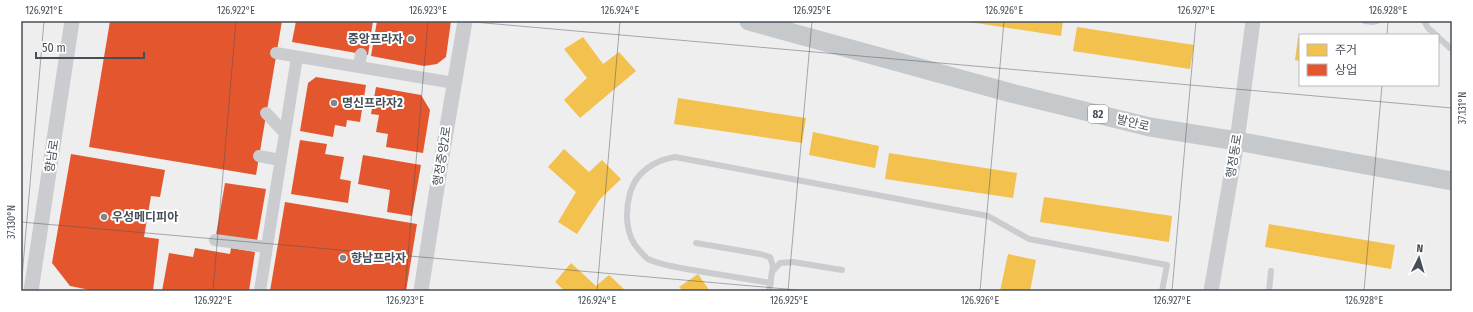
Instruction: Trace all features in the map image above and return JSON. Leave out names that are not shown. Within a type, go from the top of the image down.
[{"type":"main road","name":"발안로","points":[[749,21],[1011,93],[1150,128],[1237,141],[1452,181]]},
{"type":"street","name":"향남로","points":[[31,291],[72,21]]},
{"type":"street","name":"행정중앙2로","points":[[421,291],[465,21]]},
{"type":"street","name":"행정동로","points":[[1211,291],[1237,141],[1253,21]]},
{"type":"street","points":[[276,53],[359,67],[376,63],[454,83]]},
{"type":"street","points":[[359,67],[361,54]]},
{"type":"street","points":[[260,291],[262,253],[285,133],[297,57]]},
{"type":"street","points":[[266,113],[285,133]]},
{"type":"street","points":[[260,156],[280,160]]},
{"type":"street","points":[[215,240],[262,253]]},
{"type":"lane","points":[[1365,21],[1377,21]]},
{"type":"lane","points":[[1424,21],[1428,28],[1435,34]]},
{"type":"lane","points":[[1439,38],[1450,48]]},
{"type":"lane","points":[[770,283],[670,266],[647,258],[636,246],[630,236],[627,219],[628,204],[631,191],[636,180],[649,166],[663,159],[675,157],[988,216],[1029,239],[1167,265],[1162,291]]},
{"type":"lane","points":[[696,244],[760,254],[770,257],[773,266],[769,291]]},
{"type":"lane","points":[[772,272],[780,263],[794,262],[842,270]]},
{"type":"lane","points":[[1269,291],[1272,271]]},
{"type":"building: 주거","points":[[963,21],[1063,21],[1061,36]]},
{"type":"building: 주거","points":[[1077,27],[1194,45],[1190,69],[1073,51]]},
{"type":"building: 주거","points":[[583,37],[603,64],[619,52],[636,71],[580,118],[564,100],[587,78],[564,49]]},
{"type":"building: 주거","points":[[1298,38],[1299,38],[1299,61],[1295,60]]},
{"type":"building: 주거","points":[[678,98],[806,118],[802,143],[674,124]]},
{"type":"building: 주거","points":[[813,132],[879,146],[875,168],[809,155]]},
{"type":"building: 주거","points":[[564,149],[589,172],[602,160],[621,179],[600,199],[577,234],[558,222],[576,192],[548,167]]},
{"type":"building: 주거","points":[[889,153],[1017,173],[1013,198],[885,179]]},
{"type":"building: 주거","points":[[1044,197],[1172,216],[1169,242],[1040,222]]},
{"type":"building: 주거","points":[[1269,224],[1395,245],[1391,269],[1265,247]]},
{"type":"building: 주거","points":[[1008,254],[1036,260],[1030,291],[1000,291]]},
{"type":"building: 주거","points":[[571,263],[596,286],[609,275],[626,291],[565,291],[555,282]]},
{"type":"building: 주거","points":[[698,274],[710,291],[683,291],[679,287]]},
{"type":"building: 상업","points":[[110,21],[282,21],[256,175],[89,147]]},
{"type":"building: 상업","points":[[296,21],[373,21],[368,55],[292,42]]},
{"type":"building: 상업","name":"중앙프라자","points":[[377,21],[451,21],[446,57],[437,64],[424,66],[371,56]]},
{"type":"building: 상업","name":"명신프라자2","points":[[316,77],[366,85],[360,122],[347,120],[346,127],[335,125],[333,137],[300,131],[308,83]]},
{"type":"building: 상업","points":[[376,87],[421,95],[430,110],[423,153],[386,147],[388,134],[376,132],[379,115],[371,114]]},
{"type":"building: 상업","points":[[300,140],[327,144],[325,154],[344,157],[340,179],[351,181],[348,203],[291,194]]},
{"type":"building: 상업","name":"우성메디피아","points":[[71,154],[165,170],[160,197],[151,196],[144,237],[159,239],[153,291],[95,291],[70,286],[52,263]]},
{"type":"building: 상업","points":[[363,155],[421,165],[412,216],[387,212],[390,190],[358,184]]},
{"type":"building: 상업","points":[[225,183],[266,189],[257,241],[216,235]]},
{"type":"building: 상업","name":"향남프라자","points":[[285,202],[417,224],[406,291],[270,291]]},
{"type":"building: 상업","points":[[195,248],[230,254],[231,248],[255,252],[249,291],[162,291],[169,253],[193,257]]},
{"type":"place","name":"중앙프라자","points":[[411,39]]},
{"type":"place","name":"명신프라자2","points":[[334,103]]},
{"type":"place","name":"우성메디피아","points":[[104,217]]},
{"type":"place","name":"향남프라자","points":[[343,258]]}]
